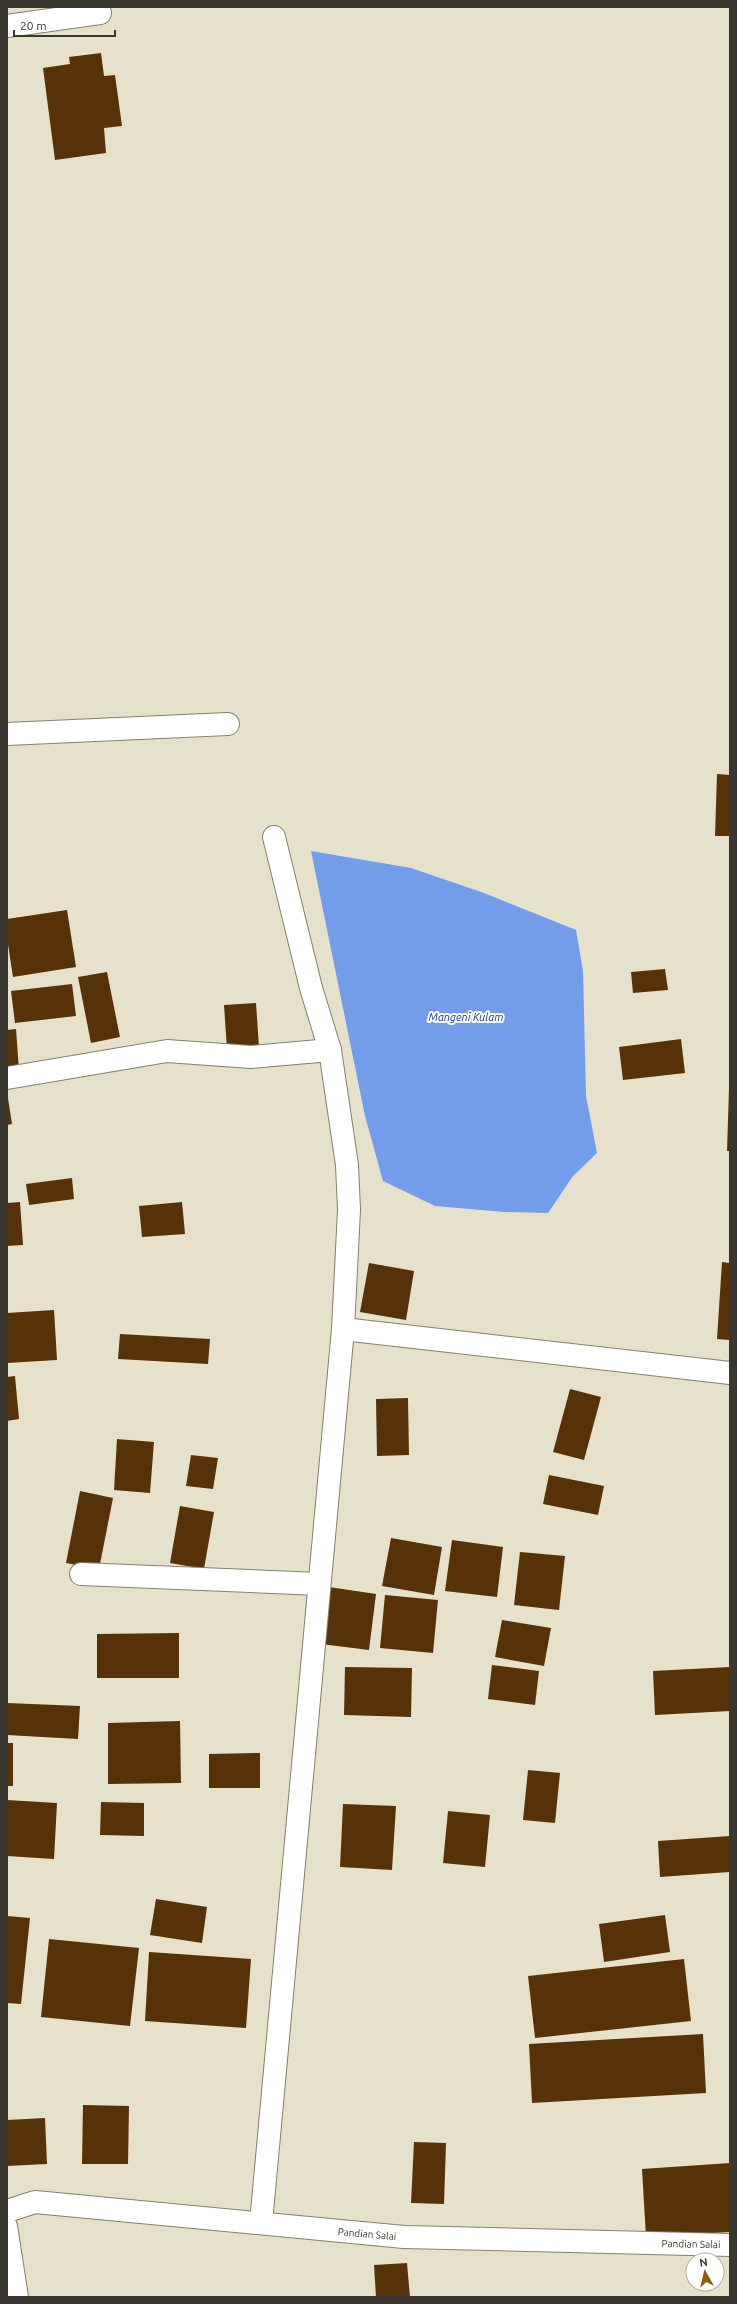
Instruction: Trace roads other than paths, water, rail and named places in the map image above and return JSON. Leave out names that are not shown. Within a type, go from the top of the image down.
[{"type":"street","points":[[7,26],[100,13]]},
{"type":"street","points":[[7,734],[228,724]]},
{"type":"street","points":[[261,2223],[343,1329],[349,1210],[348,1180],[330,1050],[311,988],[274,837]]},
{"type":"street","points":[[7,1078],[167,1051],[251,1057],[330,1050]]},
{"type":"street","points":[[343,1329],[730,1372]]},
{"type":"street","points":[[81,1574],[319,1584]]},
{"type":"street","name":"Pandian Salai","points":[[7,2212],[35,2202],[404,2237],[730,2245]]},
{"type":"lane","points":[[7,2226],[18,2297]]},
{"type":"water","name":"Mangeni Kulam","points":[[311,851],[411,868],[484,893],[576,930],[583,971],[586,1096],[597,1153],[573,1176],[548,1213],[504,1212],[435,1206],[383,1181],[365,1116]]}]
